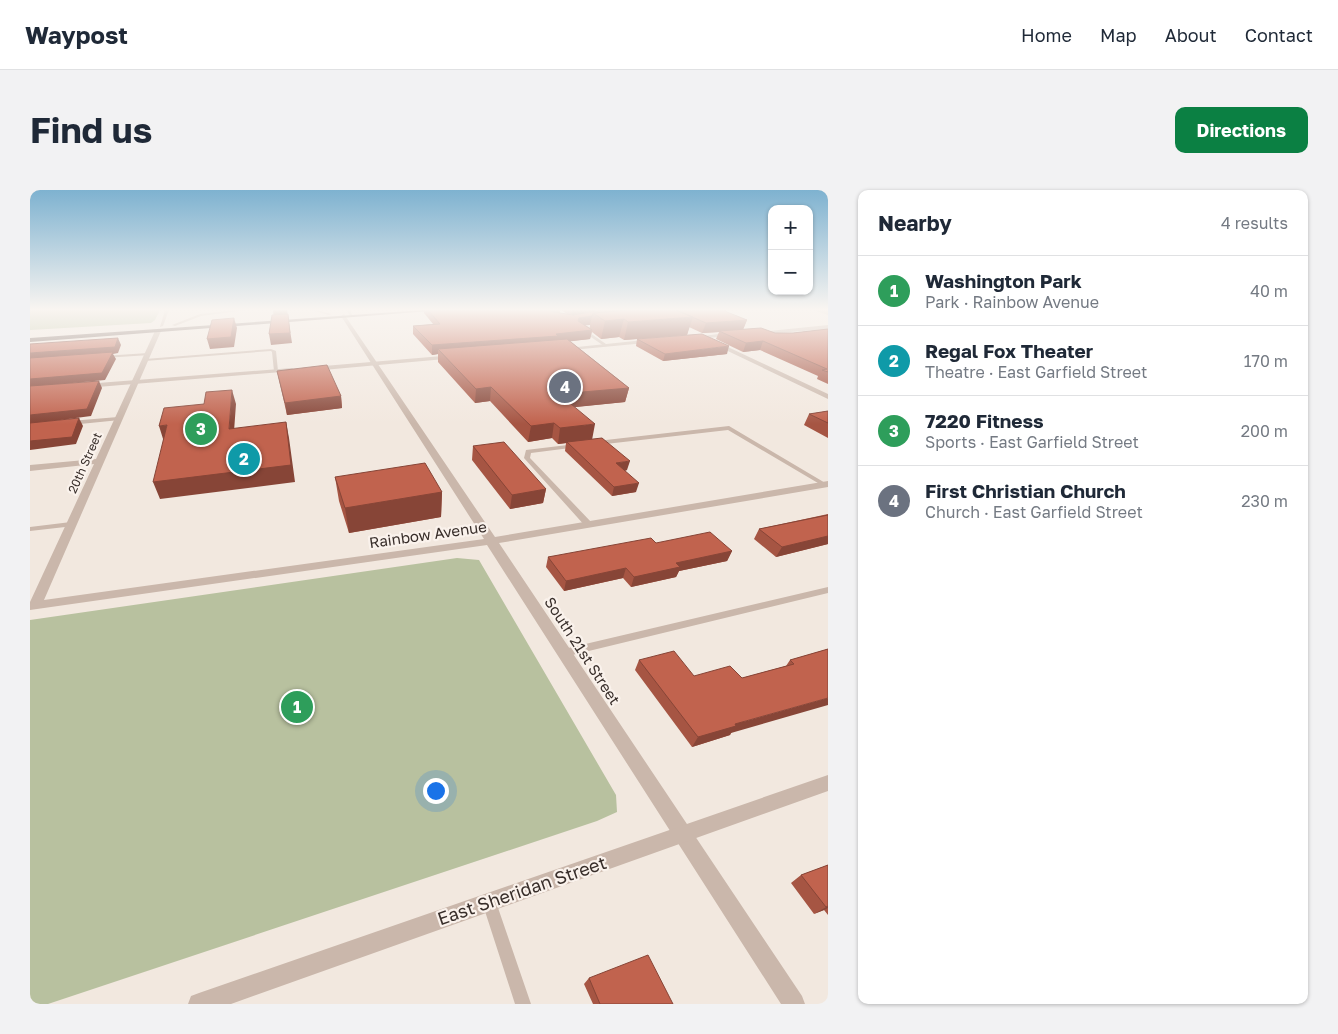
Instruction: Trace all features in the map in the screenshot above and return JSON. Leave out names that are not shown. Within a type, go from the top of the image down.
[{"type":"street","name":"20th Street","points":[[32,606],[150,348]]},
{"type":"street","name":"South 21st Street","points":[[366,348],[375,364],[794,1004]]},
{"type":"street","points":[[557,349],[569,348]]},
{"type":"street","points":[[725,348],[828,397]]},
{"type":"street","points":[[306,369],[465,356]]},
{"type":"street","points":[[78,386],[296,370]]},
{"type":"street","points":[[30,468],[99,461]]},
{"type":"street","name":"Rainbow Avenue","points":[[32,606],[491,541],[827,484]]},
{"type":"street","name":"East Sheridan Street","points":[[211,1002],[828,783]]},
{"type":"lane","points":[[98,357],[146,357],[271,350],[274,351],[276,371]]},
{"type":"lane","points":[[60,424],[118,419]]},
{"type":"lane","points":[[589,525],[527,458],[528,451],[729,428],[827,484]]},
{"type":"lane","points":[[30,529],[71,524]]},
{"type":"lane","points":[[564,653],[828,590]]},
{"type":"lane","points":[[489,902],[523,1004]]},
{"type":"green space","points":[[457,558],[479,560],[616,795],[617,812],[597,821],[48,1004],[30,1004],[30,620]]},
{"type":"building","points":[[30,348],[101,348],[30,353]]},
{"type":"building","points":[[578,348],[629,388],[559,394],[595,424],[560,428],[554,423],[531,426],[491,387],[476,389],[438,349]]},
{"type":"building","points":[[654,348],[713,348],[665,354]]},
{"type":"building","points":[[779,348],[828,348],[828,372],[822,370],[827,369]]},
{"type":"building","points":[[113,352],[102,373],[30,379],[30,358]]},
{"type":"building","points":[[327,365],[341,396],[285,403],[277,371]]},
{"type":"building","points":[[99,381],[87,409],[30,415],[30,386]]},
{"type":"building","points":[[232,390],[229,429],[286,422],[291,465],[153,482],[167,425],[159,426],[164,408],[204,404],[206,392]]},
{"type":"building","points":[[828,411],[828,423],[809,414]]},
{"type":"building","points":[[79,418],[72,437],[30,441],[30,423]]},
{"type":"building","points":[[602,438],[630,461],[616,463],[639,483],[614,487],[567,442]]},
{"type":"building","points":[[504,442],[546,489],[512,495],[473,446]]},
{"type":"building","points":[[425,463],[442,492],[345,508],[335,477]]},
{"type":"building","points":[[828,515],[828,536],[782,547],[759,529]]},
{"type":"building","points":[[710,532],[732,551],[676,563],[680,567],[634,577],[626,568],[566,581],[548,557],[651,538],[656,543]]},
{"type":"building","points":[[828,649],[828,698],[735,724],[736,726],[698,737],[639,660],[674,651],[694,676],[730,666],[742,678],[794,664],[790,660]]},
{"type":"building","points":[[828,865],[828,906],[826,907],[801,875]]},
{"type":"building","points":[[648,955],[673,1004],[600,1004],[589,978]]},
{"type":"place","name":"First Christian Church","points":[[565,387]]},
{"type":"place","name":"7220 Fitness","points":[[201,429]]},
{"type":"place","name":"Regal Fox Theater","points":[[244,459]]},
{"type":"place","name":"Washington Park","points":[[297,707]]}]
